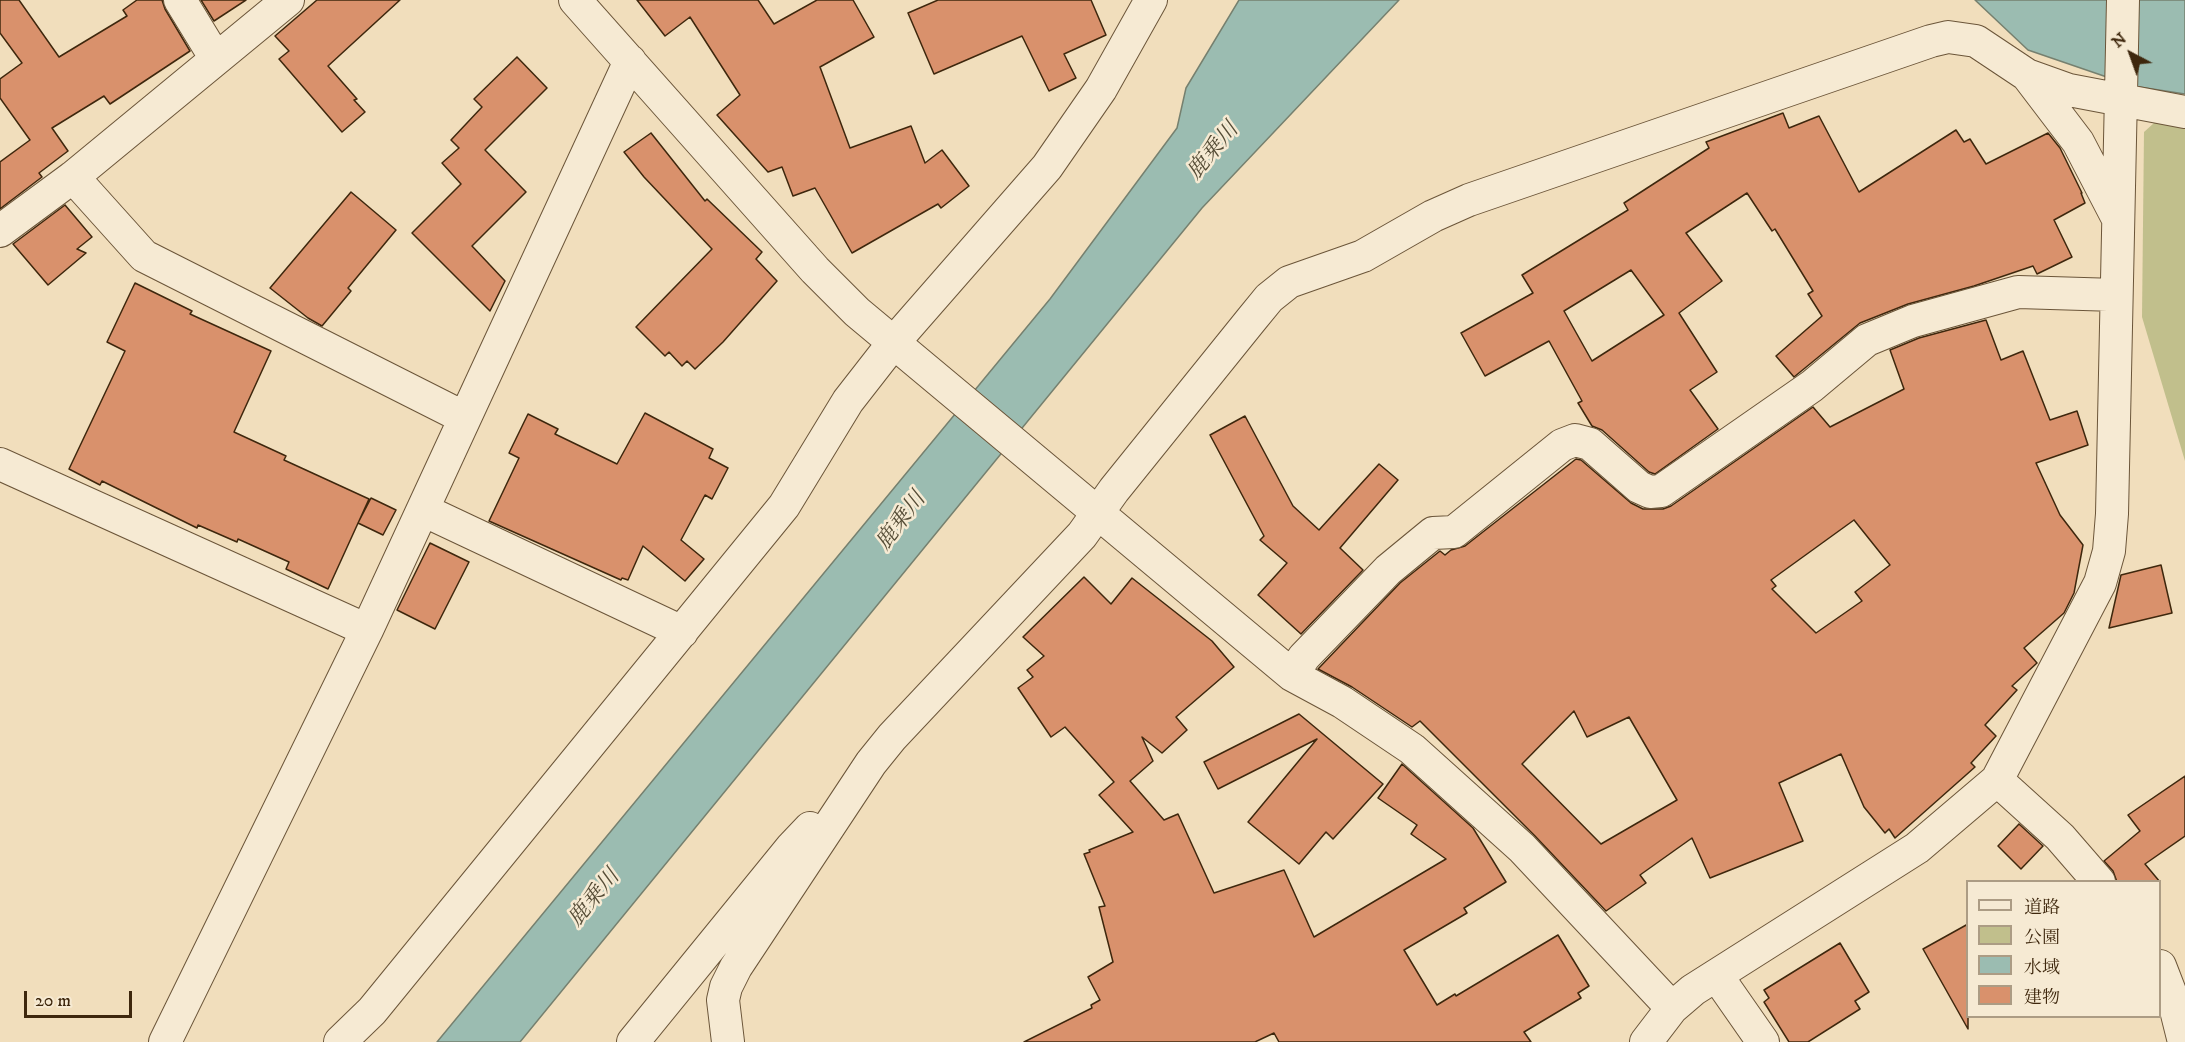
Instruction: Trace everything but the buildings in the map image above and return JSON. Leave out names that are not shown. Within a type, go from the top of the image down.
[{"type":"street","points":[[180,0],[216,59]]},
{"type":"street","points":[[0,231],[73,177],[288,0]]},
{"type":"street","points":[[340,1042],[372,1011],[784,506],[848,401],[903,350],[1047,167],[1101,89],[1151,0]]},
{"type":"street","points":[[1646,1042],[1672,1008],[1693,990],[1917,848],[1996,780],[2082,621],[2100,583],[2109,551],[2123,0]]},
{"type":"street","points":[[589,4],[630,61],[815,270],[857,312],[1292,675],[1342,702],[1412,749],[1522,848],[1672,1008]]},
{"type":"street","points":[[633,1042],[791,848],[1082,535],[1088,504],[1269,298],[1289,282],[1363,256],[1433,216],[1469,200],[1948,37],[1976,41],[2027,75],[2069,90],[2121,89],[2185,112]]},
{"type":"street","points":[[165,1042],[367,630],[630,61]]},
{"type":"street","points":[[2027,75],[2078,142],[2118,220]]},
{"type":"street","points":[[73,177],[144,256],[465,418]]},
{"type":"street","points":[[1292,675],[1304,657],[1388,570],[1433,533],[1454,532],[1562,445],[1575,440],[1590,444],[1639,487],[1650,492],[1661,491],[1812,386],[1867,340],[1913,321],[2018,292],[2116,295]]},
{"type":"street","points":[[0,464],[367,630]]},
{"type":"street","points":[[423,510],[682,632]]},
{"type":"street","points":[[728,1042],[723,1000],[726,987],[736,968],[871,763]]},
{"type":"street","points":[[1996,780],[2060,837],[2097,880]]},
{"type":"street","points":[[2161,969],[2174,1002],[2184,1042]]},
{"type":"street","points":[[1717,976],[1763,1042]]},
{"type":"green space","points":[[2154,123],[2172,123],[2185,128],[2185,461],[2142,317],[2144,132]]},
{"type":"water","name":"鹿乗川","points":[[1239,0],[1399,0],[1202,208],[520,1042],[437,1042],[1050,299],[1177,128],[1186,88]]},
{"type":"water","points":[[1975,0],[2185,0],[2185,94],[2133,86],[2028,50]]}]
